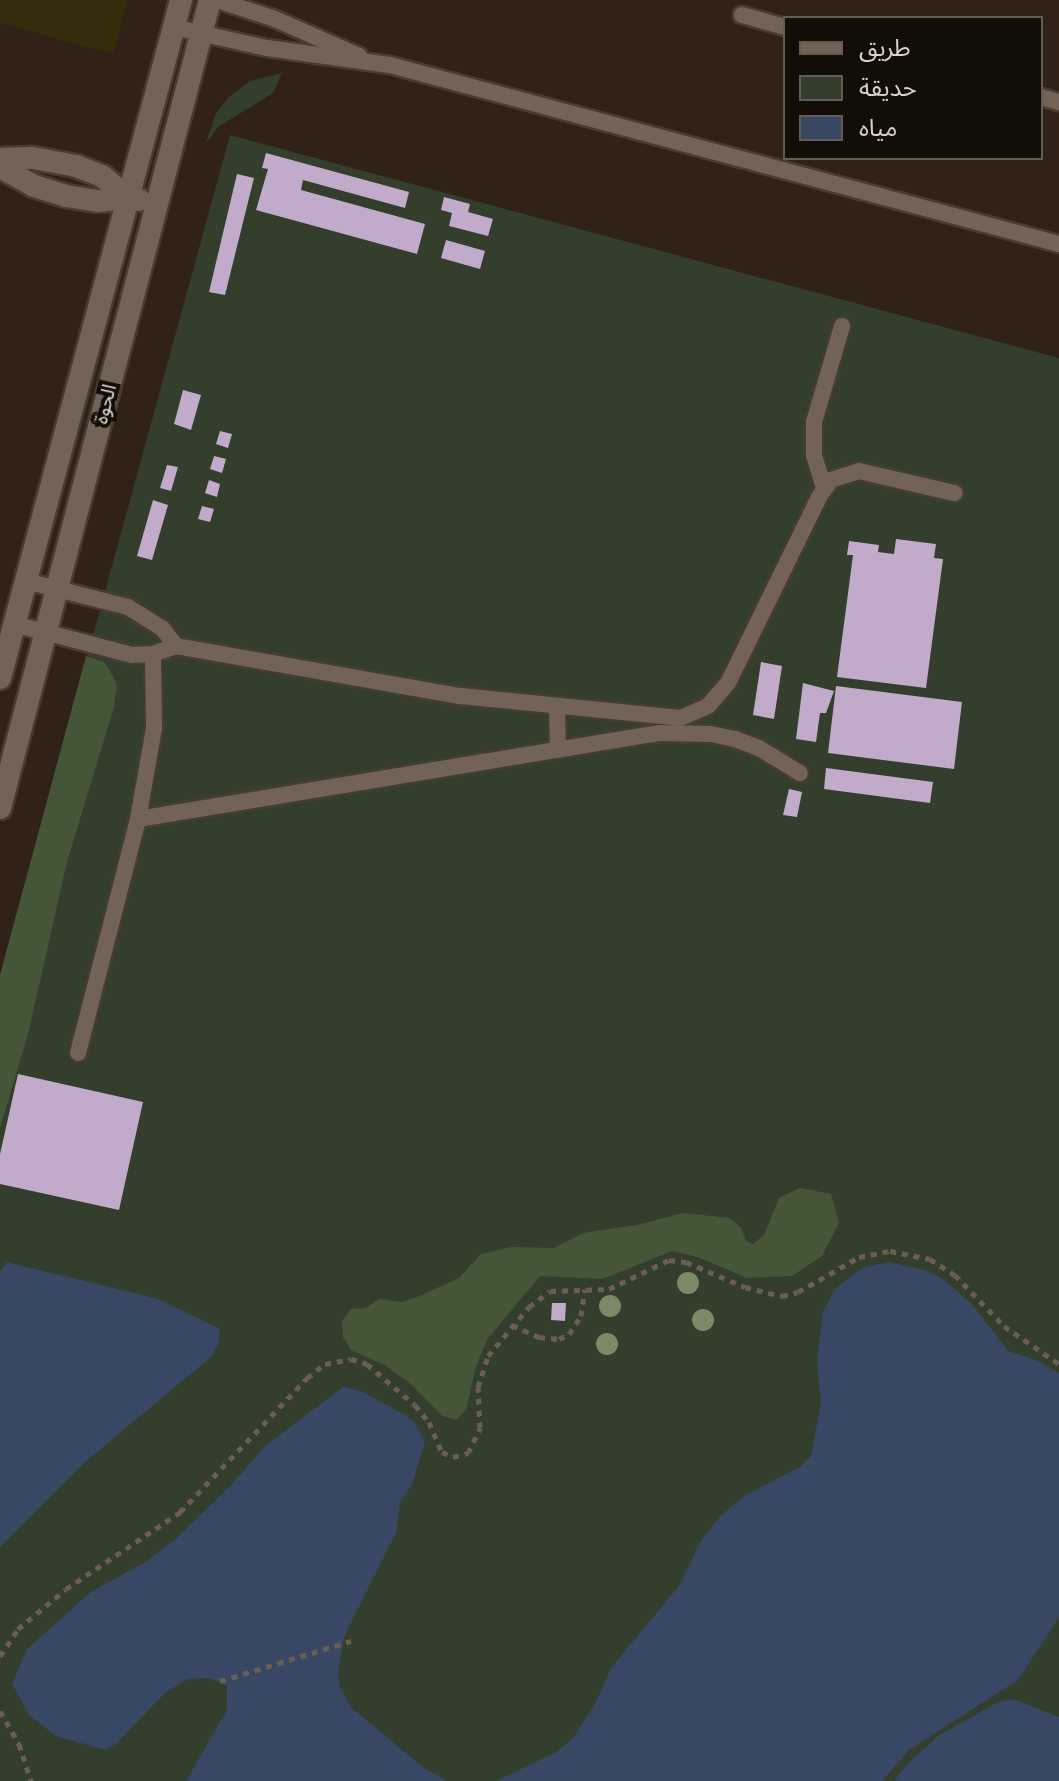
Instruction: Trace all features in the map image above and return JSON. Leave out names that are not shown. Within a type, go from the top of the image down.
[{"type":"street","name":"الحوة","points":[[0,678],[181,0]]},
{"type":"street","name":"الحوة","points":[[0,808],[210,0]]},
{"type":"street","points":[[0,159],[33,158],[76,166],[102,176],[128,198]]},
{"type":"street","points":[[0,167],[34,186],[66,196],[98,201],[128,198],[157,204]]},
{"type":"lane","points":[[217,0],[296,27],[368,60]]},
{"type":"lane","points":[[742,15],[783,26]]},
{"type":"lane","points":[[173,27],[278,50],[368,60],[1059,244]]},
{"type":"lane","points":[[824,488],[814,456],[814,422],[842,326]]},
{"type":"lane","points":[[14,624],[115,652],[153,654],[176,646],[366,682],[666,718],[694,714],[708,706],[728,683],[824,488],[840,475],[859,471],[954,493]]},
{"type":"lane","points":[[26,581],[128,607],[162,628],[176,646]]},
{"type":"lane","points":[[78,1053],[138,819],[154,728],[153,654]]},
{"type":"lane","points":[[557,707],[558,750]]},
{"type":"lane","points":[[138,819],[659,733],[711,734],[759,748],[800,773]]},
{"type":"path","points":[[0,1656],[18,1629],[66,1589],[180,1512],[307,1378],[325,1364],[351,1359],[367,1364],[415,1405],[429,1422],[442,1452],[453,1457],[468,1453],[480,1428],[477,1398],[482,1372],[495,1344],[550,1291],[609,1289],[669,1260],[686,1262],[745,1287],[782,1296],[798,1292],[859,1257],[890,1251],[930,1259],[967,1284],[1004,1326],[1059,1364]]},
{"type":"path","points":[[512,1325],[539,1337],[559,1339],[569,1334],[581,1316],[585,1289]]},
{"type":"path","points":[[220,1681],[351,1641]]},
{"type":"path","points":[[0,1711],[19,1744],[31,1781]]},
{"type":"green space","points":[[282,73],[273,93],[218,127],[206,143],[216,113],[228,98],[250,81]]},
{"type":"green space","points":[[230,135],[1059,358],[1059,1781],[0,1781],[0,975]]},
{"type":"green space","points":[[86,656],[104,662],[109,669],[117,685],[114,707],[67,862],[28,1034],[0,1128],[0,975]]},
{"type":"green space","points":[[800,1188],[831,1194],[839,1223],[822,1256],[792,1276],[747,1278],[698,1257],[672,1251],[603,1279],[540,1276],[488,1338],[476,1366],[466,1410],[456,1420],[442,1416],[411,1384],[386,1366],[351,1350],[343,1337],[342,1321],[351,1309],[366,1308],[379,1299],[402,1302],[417,1297],[459,1278],[481,1254],[511,1247],[554,1248],[583,1233],[637,1225],[683,1213],[729,1218],[741,1227],[746,1241],[753,1244],[764,1235],[779,1198]]},
{"type":"sand","points":[[0,0],[128,0],[113,54],[0,23]]},
{"type":"water","points":[[7,1262],[158,1299],[220,1329],[219,1342],[211,1357],[85,1462],[0,1547],[0,1272]]},
{"type":"water","points":[[889,1262],[928,1271],[944,1280],[971,1303],[1008,1351],[1036,1360],[1059,1373],[1059,1617],[1018,1680],[909,1750],[882,1781],[496,1781],[556,1752],[573,1738],[595,1704],[611,1668],[679,1586],[701,1541],[720,1516],[746,1495],[800,1467],[811,1456],[821,1403],[817,1360],[823,1312],[835,1289],[855,1273],[865,1267]]},
{"type":"water","points":[[343,1387],[361,1391],[405,1415],[415,1423],[425,1441],[413,1482],[400,1502],[396,1533],[344,1637],[338,1673],[340,1688],[352,1708],[424,1768],[447,1781],[186,1781],[227,1710],[227,1686],[210,1678],[187,1679],[165,1693],[117,1743],[105,1750],[56,1736],[30,1716],[12,1684],[27,1649],[91,1592],[147,1561],[177,1538],[232,1484],[265,1446]]},
{"type":"water","points":[[1013,1699],[1059,1717],[1059,1781],[894,1781],[908,1763],[938,1736],[998,1702]]},
{"type":"building","points":[[266,153],[409,192],[405,208],[303,180],[301,190],[425,224],[417,254],[256,210],[268,169],[262,168]]},
{"type":"building","points":[[237,174],[254,178],[225,295],[209,292]]},
{"type":"building","points":[[444,197],[470,204],[468,212],[493,219],[488,236],[449,226],[452,213],[441,210]]},
{"type":"building","points":[[446,240],[485,251],[480,269],[441,258]]},
{"type":"building","points":[[183,390],[201,395],[191,430],[174,424]]},
{"type":"building","points":[[220,431],[232,434],[228,448],[216,444]]},
{"type":"building","points":[[214,456],[226,459],[222,473],[210,469]]},
{"type":"building","points":[[167,465],[178,467],[171,491],[160,488]]},
{"type":"building","points":[[209,480],[220,484],[217,497],[205,493]]},
{"type":"building","points":[[153,500],[168,505],[152,560],[137,556]]},
{"type":"building","points":[[202,506],[214,509],[210,522],[198,519]]},
{"type":"building","points":[[896,539],[936,544],[934,558],[943,559],[926,688],[837,677],[853,555],[847,555],[849,541],[879,545],[878,552],[894,554]]},
{"type":"building","points":[[761,662],[782,666],[774,719],[753,715]]},
{"type":"building","points":[[803,683],[834,691],[826,713],[820,713],[816,742],[796,739]]},
{"type":"building","points":[[836,686],[962,702],[954,769],[828,753]]},
{"type":"building","points":[[826,768],[933,782],[930,803],[824,789]]},
{"type":"building","points":[[789,789],[802,792],[797,817],[783,815]]},
{"type":"building","points":[[18,1074],[143,1102],[119,1210],[0,1184],[0,1154]]},
{"type":"building","points":[[552,1303],[566,1303],[565,1321],[551,1320]]}]
